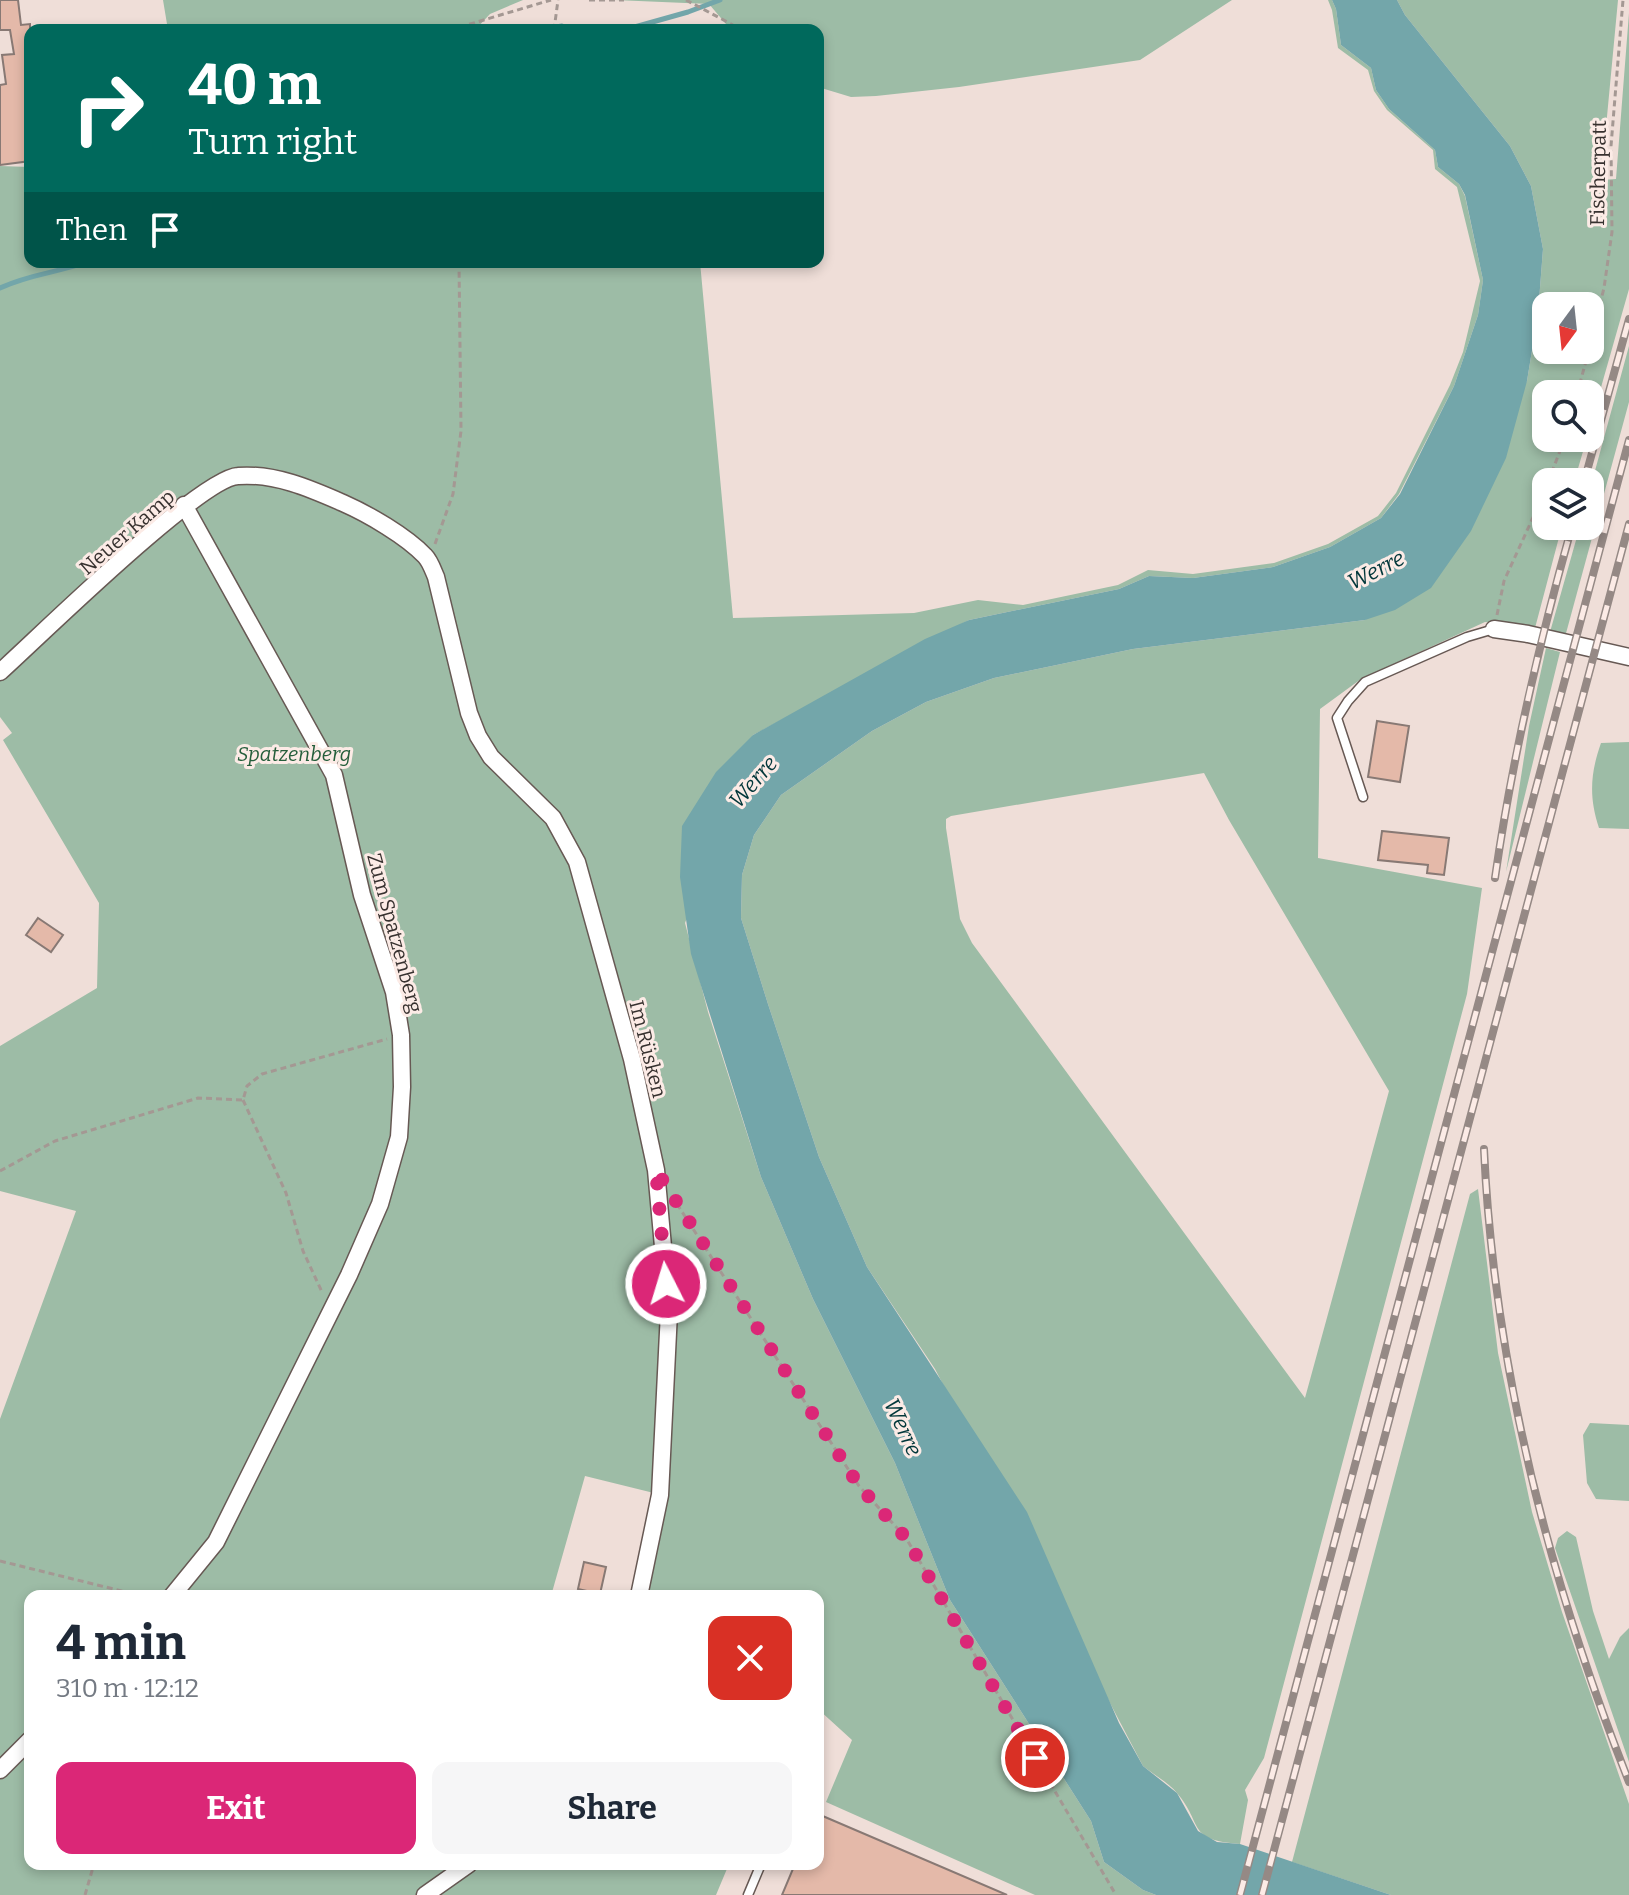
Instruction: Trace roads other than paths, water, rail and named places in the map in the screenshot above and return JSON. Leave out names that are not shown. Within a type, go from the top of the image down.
[{"type":"street","name":"Neuer Kamp","points":[[0,672],[184,505],[235,476],[277,478],[359,510],[426,557]]},
{"type":"street","name":"Zum Spatzenberg","points":[[177,1590],[216,1542],[332,1311],[380,1204],[399,1137],[402,1087],[401,1035],[394,992],[362,895],[334,775],[184,505]]},
{"type":"street","name":"Im Rüsken","points":[[426,557],[436,577],[469,713],[478,736],[491,757],[553,818],[577,862],[632,1059],[656,1170],[669,1312],[660,1495],[640,1590]]},
{"type":"street","points":[[1494,629],[1629,657]]},
{"type":"street","points":[[0,1770],[24,1746]]},
{"type":"street","points":[[425,1895],[460,1870]]},
{"type":"lane","points":[[1363,797],[1337,718],[1348,701],[1365,682],[1467,637],[1494,629]]},
{"type":"lane","points":[[748,1895],[758,1870]]},
{"type":"water","name":"Werre","points":[[1332,0],[1397,0],[1405,15],[1510,146],[1531,186],[1543,249],[1540,292],[1532,292],[1532,351],[1527,381],[1506,458],[1471,531],[1431,588],[1395,610],[1365,620],[1133,649],[994,678],[926,702],[872,731],[781,795],[754,835],[742,875],[741,918],[768,1004],[819,1157],[867,1267],[1027,1512],[1119,1723],[1143,1766],[1177,1793],[1198,1831],[1217,1842],[1240,1844],[1391,1895],[1156,1895],[1143,1890],[1104,1862],[1091,1821],[950,1600],[895,1463],[813,1299],[761,1177],[691,954],[680,877],[682,826],[716,772],[753,735],[925,639],[969,620],[1119,589],[1149,576],[1193,578],[1273,567],[1330,547],[1381,518],[1400,494],[1454,386],[1478,315],[1483,280],[1465,195],[1459,184],[1438,167],[1435,150],[1389,109],[1376,90],[1371,68],[1341,45]]},
{"type":"waterway","points":[[645,24],[720,0]]},
{"type":"waterway","points":[[0,288],[68,268]]},
{"type":"railway","points":[[1588,468],[1629,319]]},
{"type":"railway","points":[[1240,1895],[1629,440]]},
{"type":"railway","points":[[1262,1895],[1629,524]]},
{"type":"railway","points":[[1495,878],[1528,701],[1568,540]]},
{"type":"railway","points":[[1484,1149],[1500,1311],[1530,1472],[1574,1629],[1629,1782]]},
{"type":"park label","name":"Spatzenberg","points":[[294,754]]}]
